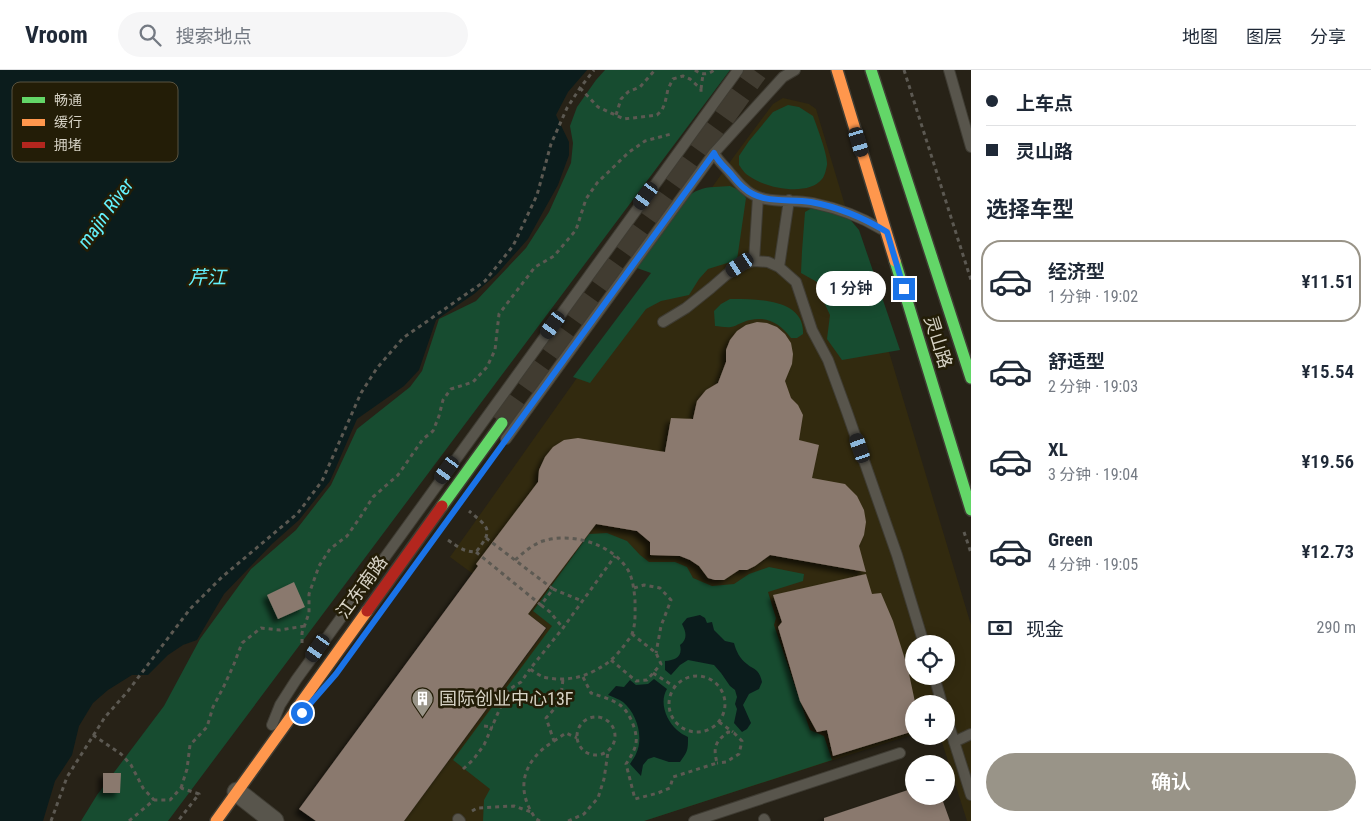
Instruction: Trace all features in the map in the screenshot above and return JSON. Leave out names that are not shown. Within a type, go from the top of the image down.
[{"type":"main road","name":"灵山路","points":[[838,70],[971,510]]},
{"type":"main road","name":"灵山路","points":[[871,70],[971,378]]},
{"type":"main road","name":"江东南路","points":[[216,821],[502,423]]},
{"type":"street","points":[[237,792],[274,821]]},
{"type":"lane","points":[[257,765],[280,705],[296,680],[738,70]]},
{"type":"lane","points":[[500,447],[714,153],[783,77],[795,70]]},
{"type":"lane","points":[[949,70],[971,147]]},
{"type":"lane","points":[[714,153],[744,189],[758,197],[811,202],[828,206],[869,222],[887,232]]},
{"type":"lane","points":[[754,262],[758,197]]},
{"type":"lane","points":[[779,267],[789,200]]},
{"type":"lane","points":[[663,322],[686,308],[740,265],[768,262],[779,267],[796,282],[812,330],[828,360],[848,412],[897,555],[921,635]]},
{"type":"lane","points":[[257,765],[324,688]]},
{"type":"lane","points":[[955,742],[971,734]]},
{"type":"lane","points":[[955,745],[971,795]]},
{"type":"lane","points":[[694,821],[900,753]]},
{"type":"path","points":[[51,821],[67,777],[105,716],[137,679],[190,609],[222,577],[298,513],[322,481],[361,393],[377,368],[403,338],[484,281],[513,246],[537,195],[551,144],[567,108],[594,70]]},
{"type":"path","points":[[616,115],[621,99],[628,92],[637,89],[655,70]]},
{"type":"path","points":[[694,70],[703,74],[708,74],[714,70]]},
{"type":"path","points":[[904,70],[971,280]]},
{"type":"path","points":[[703,74],[701,89],[702,110],[705,116]]},
{"type":"path","points":[[580,88],[598,107],[624,118],[657,115],[662,110],[673,79],[683,76],[690,79],[701,89]]},
{"type":"path","points":[[302,646],[302,633],[308,613],[309,594],[318,566],[330,549],[346,536],[373,497],[398,475],[423,439],[433,431],[443,400],[451,389],[473,382],[488,367],[495,350],[499,314],[535,267],[554,256],[576,230],[586,199],[597,183],[629,152],[645,141],[672,133]]},
{"type":"path","points":[[466,509],[484,524],[487,530],[486,538],[476,552]]},
{"type":"path","points":[[515,560],[528,549],[544,541],[568,537],[589,542],[615,556],[628,570],[634,588],[635,614],[632,634],[616,656],[606,665],[583,677],[563,679],[543,677],[530,669]]},
{"type":"path","points":[[445,538],[462,550],[476,552],[542,605],[563,628]]},
{"type":"path","points":[[486,538],[553,589],[582,601]]},
{"type":"path","points":[[463,769],[484,746],[508,690],[521,682],[615,556]]},
{"type":"path","points":[[634,588],[644,585],[660,588],[671,600],[662,626],[656,653]]},
{"type":"path","points":[[542,605],[553,589]]},
{"type":"path","points":[[129,821],[154,800],[170,800],[182,788],[190,746],[207,727],[213,707],[234,664],[242,642],[261,628],[280,630],[305,626]]},
{"type":"path","points":[[611,660],[636,681],[647,680],[661,664],[656,653],[632,634]]},
{"type":"path","points":[[654,672],[675,687]]},
{"type":"path","points":[[696,676],[714,681],[724,696],[726,706],[724,715],[712,729],[694,733],[685,730],[677,725],[672,718],[669,708],[669,699],[675,687],[678,682],[696,676]]},
{"type":"path","points":[[583,677],[591,693],[621,706],[629,716],[634,727],[636,742],[626,764],[636,799],[670,788],[673,777],[726,762],[739,754],[742,742],[734,733],[719,722]]},
{"type":"path","points":[[554,742],[546,718],[555,708],[561,696],[563,679]]},
{"type":"path","points":[[568,821],[584,814],[598,798],[604,779],[609,751],[615,740],[613,727],[604,718],[597,717],[585,720],[580,725],[578,731],[578,743],[586,752],[598,755],[609,751]]},
{"type":"path","points":[[484,726],[493,727]]},
{"type":"path","points":[[718,763],[714,751],[720,738],[728,732],[734,733]]},
{"type":"path","points":[[540,821],[536,820],[525,801],[523,785],[529,764],[542,749],[566,733],[577,738]]},
{"type":"path","points":[[93,735],[121,754],[131,765],[143,788],[154,800]]},
{"type":"path","points":[[178,821],[199,794],[182,788]]},
{"type":"path","points":[[459,820],[477,808],[514,806],[531,812]]},
{"type":"shaded area","points":[[783,98],[809,104],[816,109],[971,625],[971,821],[967,821],[955,783],[955,755],[946,755],[943,745],[955,745],[955,695],[905,695],[905,737],[644,821],[404,821],[547,628],[450,557],[773,104]]},
{"type":"green space","points":[[605,70],[730,70],[168,821],[81,821],[97,795],[164,706],[200,639],[251,569],[296,530],[331,485],[357,429],[410,387],[422,371],[439,319],[476,301],[526,248],[549,212],[571,163],[573,143],[570,126],[577,107]]},
{"type":"green space","points":[[788,105],[799,107],[813,116],[826,155],[827,165],[823,178],[816,185],[807,188],[786,189],[765,184],[748,175],[739,165],[739,156],[749,141],[773,112]]},
{"type":"green space","points":[[730,186],[741,191],[746,198],[737,260],[708,269],[689,295],[661,301],[646,309],[590,383],[573,377],[651,273],[637,268],[672,213],[690,195],[699,190],[710,187]]},
{"type":"green space","points":[[819,204],[843,211],[859,230],[900,350],[842,360],[827,339],[830,315],[817,282],[801,273],[805,212]]},
{"type":"green space","points":[[730,299],[752,299],[777,303],[787,307],[796,313],[801,322],[803,334],[797,338],[791,338],[778,325],[762,319],[747,321],[731,327],[715,326],[714,311]]},
{"type":"green space","points":[[607,533],[627,541],[649,562],[675,562],[687,567],[693,578],[712,586],[734,584],[749,574],[769,567],[804,574],[803,581],[768,592],[776,618],[774,625],[810,730],[824,736],[832,760],[644,821],[483,821],[484,800],[490,789],[453,760],[552,626],[533,611],[589,534]]},
{"type":"water","name":"芹江","points":[[0,70],[587,70],[568,92],[556,115],[569,142],[569,155],[558,185],[528,239],[497,274],[474,294],[436,320],[419,370],[404,386],[357,419],[330,481],[299,520],[272,544],[224,594],[197,640],[183,645],[168,655],[148,675],[132,675],[108,690],[93,703],[79,726],[72,755],[55,781],[43,821],[0,821]]},
{"type":"water","points":[[700,615],[705,618],[707,623],[712,622],[714,630],[725,641],[734,643],[740,657],[759,673],[761,678],[762,682],[759,689],[749,694],[743,705],[751,723],[742,732],[734,723],[737,709],[735,690],[714,665],[688,660],[680,665],[671,675],[665,670],[665,661],[675,659],[679,655],[680,645],[686,635],[682,624],[687,618]]},
{"type":"water","points":[[654,679],[667,689],[664,699],[665,711],[673,726],[688,737],[688,748],[680,762],[669,762],[654,757],[648,759],[643,765],[641,776],[630,764],[638,747],[638,726],[628,707],[618,699],[608,695],[616,686],[624,687],[630,680],[636,685],[648,684]]},
{"type":"building","points":[[757,322],[777,327],[791,343],[792,364],[785,381],[791,398],[798,405],[803,415],[799,440],[819,445],[812,478],[845,484],[857,496],[864,510],[866,522],[864,535],[859,546],[866,572],[770,555],[747,570],[739,570],[724,580],[715,580],[708,578],[699,566],[680,556],[650,555],[650,542],[637,531],[596,524],[528,614],[546,628],[404,821],[316,821],[299,809],[478,566],[476,564],[538,482],[539,470],[545,457],[553,447],[564,440],[578,438],[665,452],[671,418],[693,419],[697,401],[706,390],[718,383],[726,362],[726,350],[730,340],[737,331],[746,325]]},
{"type":"building","points":[[866,574],[872,594],[881,593],[893,621],[905,659],[905,685],[911,685],[914,695],[905,695],[905,734],[833,756],[827,730],[817,732],[800,701],[778,627],[782,622],[773,595]]},
{"type":"building","points":[[294,582],[305,607],[278,619],[267,595]]},
{"type":"building","points":[[103,773],[121,773],[120,793],[103,793]]},
{"type":"building","points":[[905,791],[905,805],[944,805],[950,821],[824,821],[824,818]]},
{"type":"tunnel","points":[[502,423],[754,70]]},
{"type":"traffic: fast","points":[[871,70],[971,378]]},
{"type":"traffic: fast","points":[[895,261],[971,510]]},
{"type":"traffic: fast","points":[[442,506],[502,423]]},
{"type":"traffic: slow","points":[[837,70],[895,261]]},
{"type":"traffic: slow","points":[[216,821],[367,611]]},
{"type":"traffic: jam","points":[[367,611],[442,506]]},
{"type":"place","name":"国际创业中心13F","points":[[423,718]]},
{"type":"route","points":[[302,713],[336,674],[714,153],[744,189],[758,197],[811,202],[828,206],[857,216],[887,232],[904,289]]},
{"type":"water label","name":"majin River","points":[[105,213]]}]
